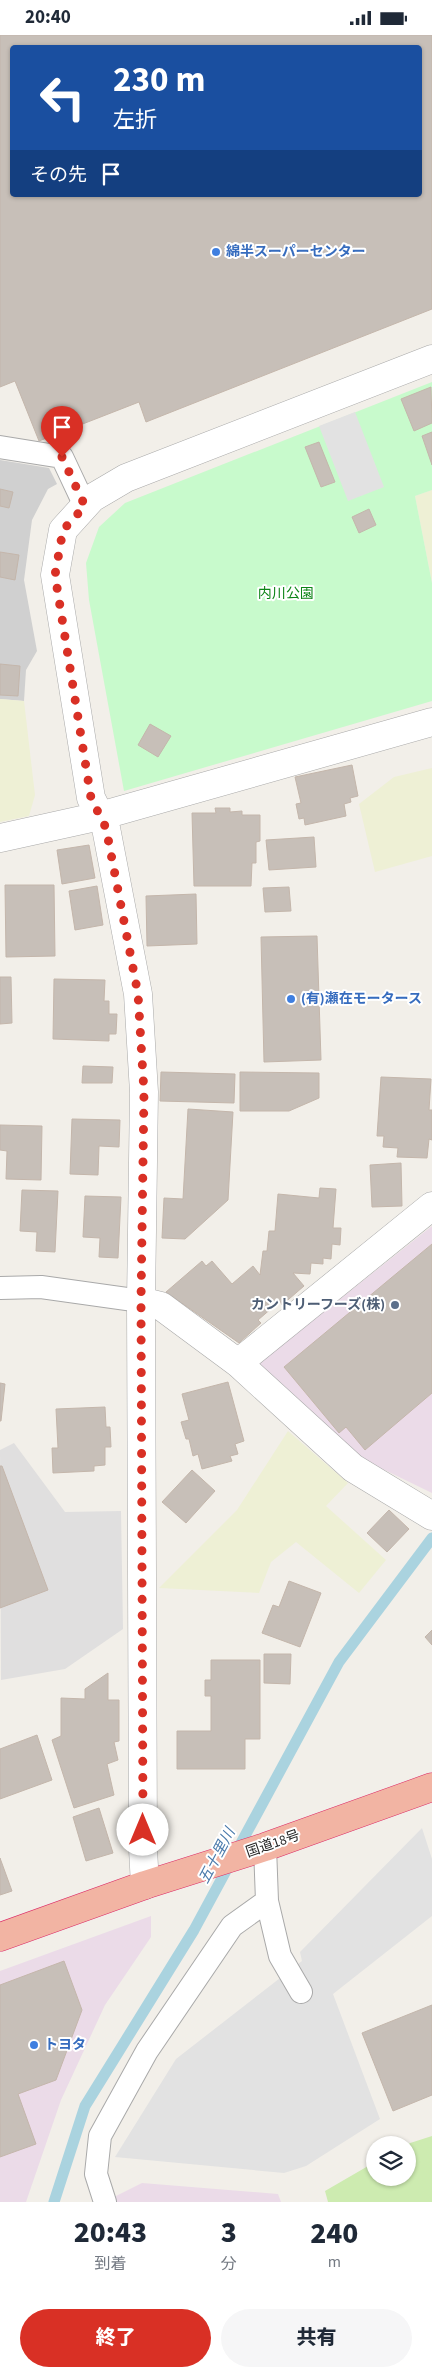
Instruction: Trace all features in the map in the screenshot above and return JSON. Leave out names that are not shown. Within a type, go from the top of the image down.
[{"type":"highway","name":"国道18号","points":[[0,1937],[190,1870],[265,1847],[432,1787]]},
{"type":"street","points":[[146,1885],[143,1839],[141,1301],[144,1092],[138,994],[106,828],[91,798],[55,575],[63,530],[92,498],[126,477],[432,359]]},
{"type":"street","points":[[0,838],[100,815],[432,721]]},
{"type":"street","points":[[238,1363],[432,1206]]},
{"type":"street","points":[[141,1301],[161,1306],[238,1363],[353,1468],[430,1515]]},
{"type":"lane","points":[[0,447],[62,457],[85,506]]},
{"type":"lane","points":[[0,1289],[41,1287],[141,1301]]},
{"type":"lane","points":[[265,1847],[267,1901],[280,1956],[301,1992]]},
{"type":"lane","points":[[105,2202],[96,2174],[100,2136],[147,2051],[232,1926],[267,1901]]},
{"type":"shaded area","points":[[355,412],[384,487],[348,501],[319,426]]},
{"type":"shaded area","points":[[0,460],[49,468],[57,484],[48,489],[32,520],[24,580],[37,651],[26,670],[24,701],[0,699]]},
{"type":"shaded area","name":"カントリーフーズ(株)","points":[[432,1226],[432,1493],[360,1458],[258,1364]]},
{"type":"shaded area","points":[[14,1443],[65,1512],[121,1511],[123,1629],[65,1669],[1,1680],[0,1450]]},
{"type":"shaded area","points":[[422,1828],[432,1859],[432,1916],[333,1994],[380,2119],[306,2166],[284,2173],[115,2157],[176,2059],[302,1961],[300,1952]]},
{"type":"shaded area","points":[[151,1916],[151,1937],[105,2005],[61,2100],[26,2202],[0,2202],[0,1971]]},
{"type":"shaded area","points":[[142,2183],[278,2194],[281,2202],[104,2202]]},
{"type":"green space","name":"内川公園","points":[[432,382],[432,490],[415,496],[432,583],[432,701],[124,791],[89,600],[86,563],[99,527],[125,503]]},
{"type":"green space","points":[[432,490],[432,583],[415,496]]},
{"type":"green space","points":[[0,699],[24,701],[35,795],[29,816],[0,822]]},
{"type":"green space","points":[[432,768],[432,856],[375,872],[359,804],[394,777]]},
{"type":"green space","points":[[288,1431],[348,1483],[326,1506],[386,1560],[359,1593],[296,1542],[271,1562],[259,1593],[159,1588],[237,1510]]},
{"type":"green space","points":[[432,2136],[432,2202],[328,2202],[325,2191],[366,2167],[366,2186],[416,2186],[416,2141]]},
{"type":"building","name":"綿半スーパーセンター","points":[[0,35],[432,35],[432,309],[146,422],[139,402],[39,441],[15,381],[0,387]]},
{"type":"building","points":[[431,387],[432,423],[414,431],[401,399]]},
{"type":"building","points":[[432,432],[432,465],[422,436]]},
{"type":"building","points":[[319,442],[335,482],[321,487],[305,447]]},
{"type":"building","points":[[0,489],[13,492],[9,508],[0,506]]},
{"type":"building","points":[[369,509],[376,525],[359,533],[352,517]]},
{"type":"building","points":[[0,552],[19,555],[15,580],[0,577]]},
{"type":"building","points":[[0,664],[20,666],[18,696],[0,695]]},
{"type":"building","points":[[150,724],[171,736],[158,757],[138,745]]},
{"type":"building","points":[[352,765],[358,796],[350,798],[351,802],[344,804],[346,816],[305,825],[304,818],[299,819],[296,804],[301,803],[295,777]]},
{"type":"building","points":[[215,808],[230,808],[230,812],[242,811],[242,815],[260,815],[260,841],[256,842],[256,863],[252,863],[251,886],[194,886],[192,813],[216,813]]},
{"type":"building","points":[[314,837],[316,867],[269,870],[266,840]]},
{"type":"building","points":[[89,845],[95,878],[62,884],[57,850]]},
{"type":"building","points":[[5,885],[54,885],[55,956],[6,957]]},
{"type":"building","points":[[97,886],[103,925],[75,930],[69,891]]},
{"type":"building","points":[[289,887],[291,911],[265,912],[263,888]]},
{"type":"building","points":[[196,894],[197,944],[147,946],[146,896]]},
{"type":"building","name":"(有)瀬在モータース","points":[[317,936],[321,1060],[264,1062],[261,937]]},
{"type":"building","points":[[0,977],[11,977],[12,1023],[0,1024]]},
{"type":"building","points":[[54,979],[105,980],[104,1001],[109,1001],[109,1014],[117,1014],[116,1034],[109,1034],[109,1041],[53,1039]]},
{"type":"building","points":[[83,1066],[113,1067],[112,1083],[82,1083]]},
{"type":"building","points":[[161,1072],[235,1074],[234,1103],[160,1101]]},
{"type":"building","points":[[240,1072],[319,1073],[319,1098],[289,1111],[240,1111]]},
{"type":"building","points":[[381,1077],[431,1079],[429,1110],[432,1110],[432,1140],[429,1139],[427,1158],[397,1157],[398,1148],[383,1147],[384,1136],[377,1136]]},
{"type":"building","points":[[188,1109],[233,1112],[228,1200],[185,1239],[162,1238],[164,1198],[183,1199]]},
{"type":"building","points":[[72,1119],[120,1120],[119,1147],[99,1146],[98,1175],[70,1174]]},
{"type":"building","points":[[0,1125],[42,1126],[41,1180],[6,1179],[7,1151],[0,1150]]},
{"type":"building","points":[[401,1163],[402,1206],[372,1207],[370,1165]]},
{"type":"building","points":[[320,1188],[336,1189],[333,1228],[341,1228],[340,1245],[332,1244],[331,1259],[323,1258],[323,1264],[311,1263],[310,1274],[293,1273],[304,1286],[282,1305],[280,1301],[258,1320],[261,1323],[239,1343],[166,1292],[202,1261],[206,1266],[212,1261],[232,1284],[253,1266],[260,1275],[263,1251],[267,1251],[269,1231],[275,1231],[278,1194],[319,1198]]},
{"type":"building","points":[[22,1190],[58,1191],[55,1252],[36,1251],[37,1232],[20,1231]]},
{"type":"building","points":[[85,1196],[121,1197],[118,1258],[99,1257],[100,1238],[83,1237]]},
{"type":"building","name":"カントリーフーズ(株)","points":[[432,1244],[432,1393],[365,1450],[346,1427],[339,1433],[284,1367]]},
{"type":"building","points":[[228,1382],[244,1441],[235,1444],[238,1454],[230,1456],[232,1461],[202,1469],[198,1454],[193,1456],[189,1439],[186,1439],[181,1422],[189,1420],[182,1394]]},
{"type":"building","points":[[0,1383],[5,1384],[1,1421],[0,1421]]},
{"type":"building","points":[[105,1407],[106,1427],[110,1427],[111,1447],[105,1447],[105,1465],[94,1466],[94,1471],[53,1473],[52,1448],[58,1448],[56,1409]]},
{"type":"building","points":[[0,1466],[2,1466],[48,1590],[0,1608]]},
{"type":"building","points":[[192,1470],[215,1491],[186,1523],[162,1502]]},
{"type":"building","points":[[389,1510],[409,1529],[387,1552],[367,1533]]},
{"type":"building","points":[[289,1581],[321,1593],[300,1647],[262,1633],[273,1605],[279,1607]]},
{"type":"building","points":[[432,1630],[432,1645],[425,1637]]},
{"type":"building","points":[[264,1654],[291,1654],[290,1684],[264,1683]]},
{"type":"building","points":[[211,1660],[260,1660],[260,1739],[245,1739],[245,1769],[177,1769],[177,1731],[211,1731],[211,1696],[205,1696],[205,1680],[211,1680]]},
{"type":"building","points":[[108,1673],[108,1700],[119,1700],[119,1741],[114,1742],[118,1760],[107,1764],[114,1795],[74,1808],[52,1740],[61,1736],[61,1698],[85,1699],[85,1689]]},
{"type":"building","points":[[37,1735],[52,1780],[0,1799],[0,1749]]},
{"type":"building","points":[[99,1808],[113,1853],[86,1861],[73,1817]]},
{"type":"building","points":[[0,1858],[12,1891],[0,1895]]},
{"type":"building","name":"トヨタ","points":[[64,1961],[82,2010],[56,2080],[18,2094],[36,2144],[0,2157],[0,1985]]},
{"type":"building","points":[[432,2005],[432,2095],[393,2111],[362,2033]]},
{"type":"waterway","name":"五十里川","points":[[54,2202],[85,2106],[194,1930],[339,1662],[432,1538]]},
{"type":"place","name":"綿半スーパーセンター","points":[[216,252]]},
{"type":"place","name":"(有)瀬在モータース","points":[[291,999]]},
{"type":"place","name":"カントリーフーズ(株)","points":[[395,1305]]},
{"type":"place","name":"トヨタ","points":[[34,2045]]},
{"type":"route","points":[[62,457],[85,506],[63,530],[55,575],[91,798],[106,828],[138,994],[144,1092],[141,1301],[143,1830]]}]
